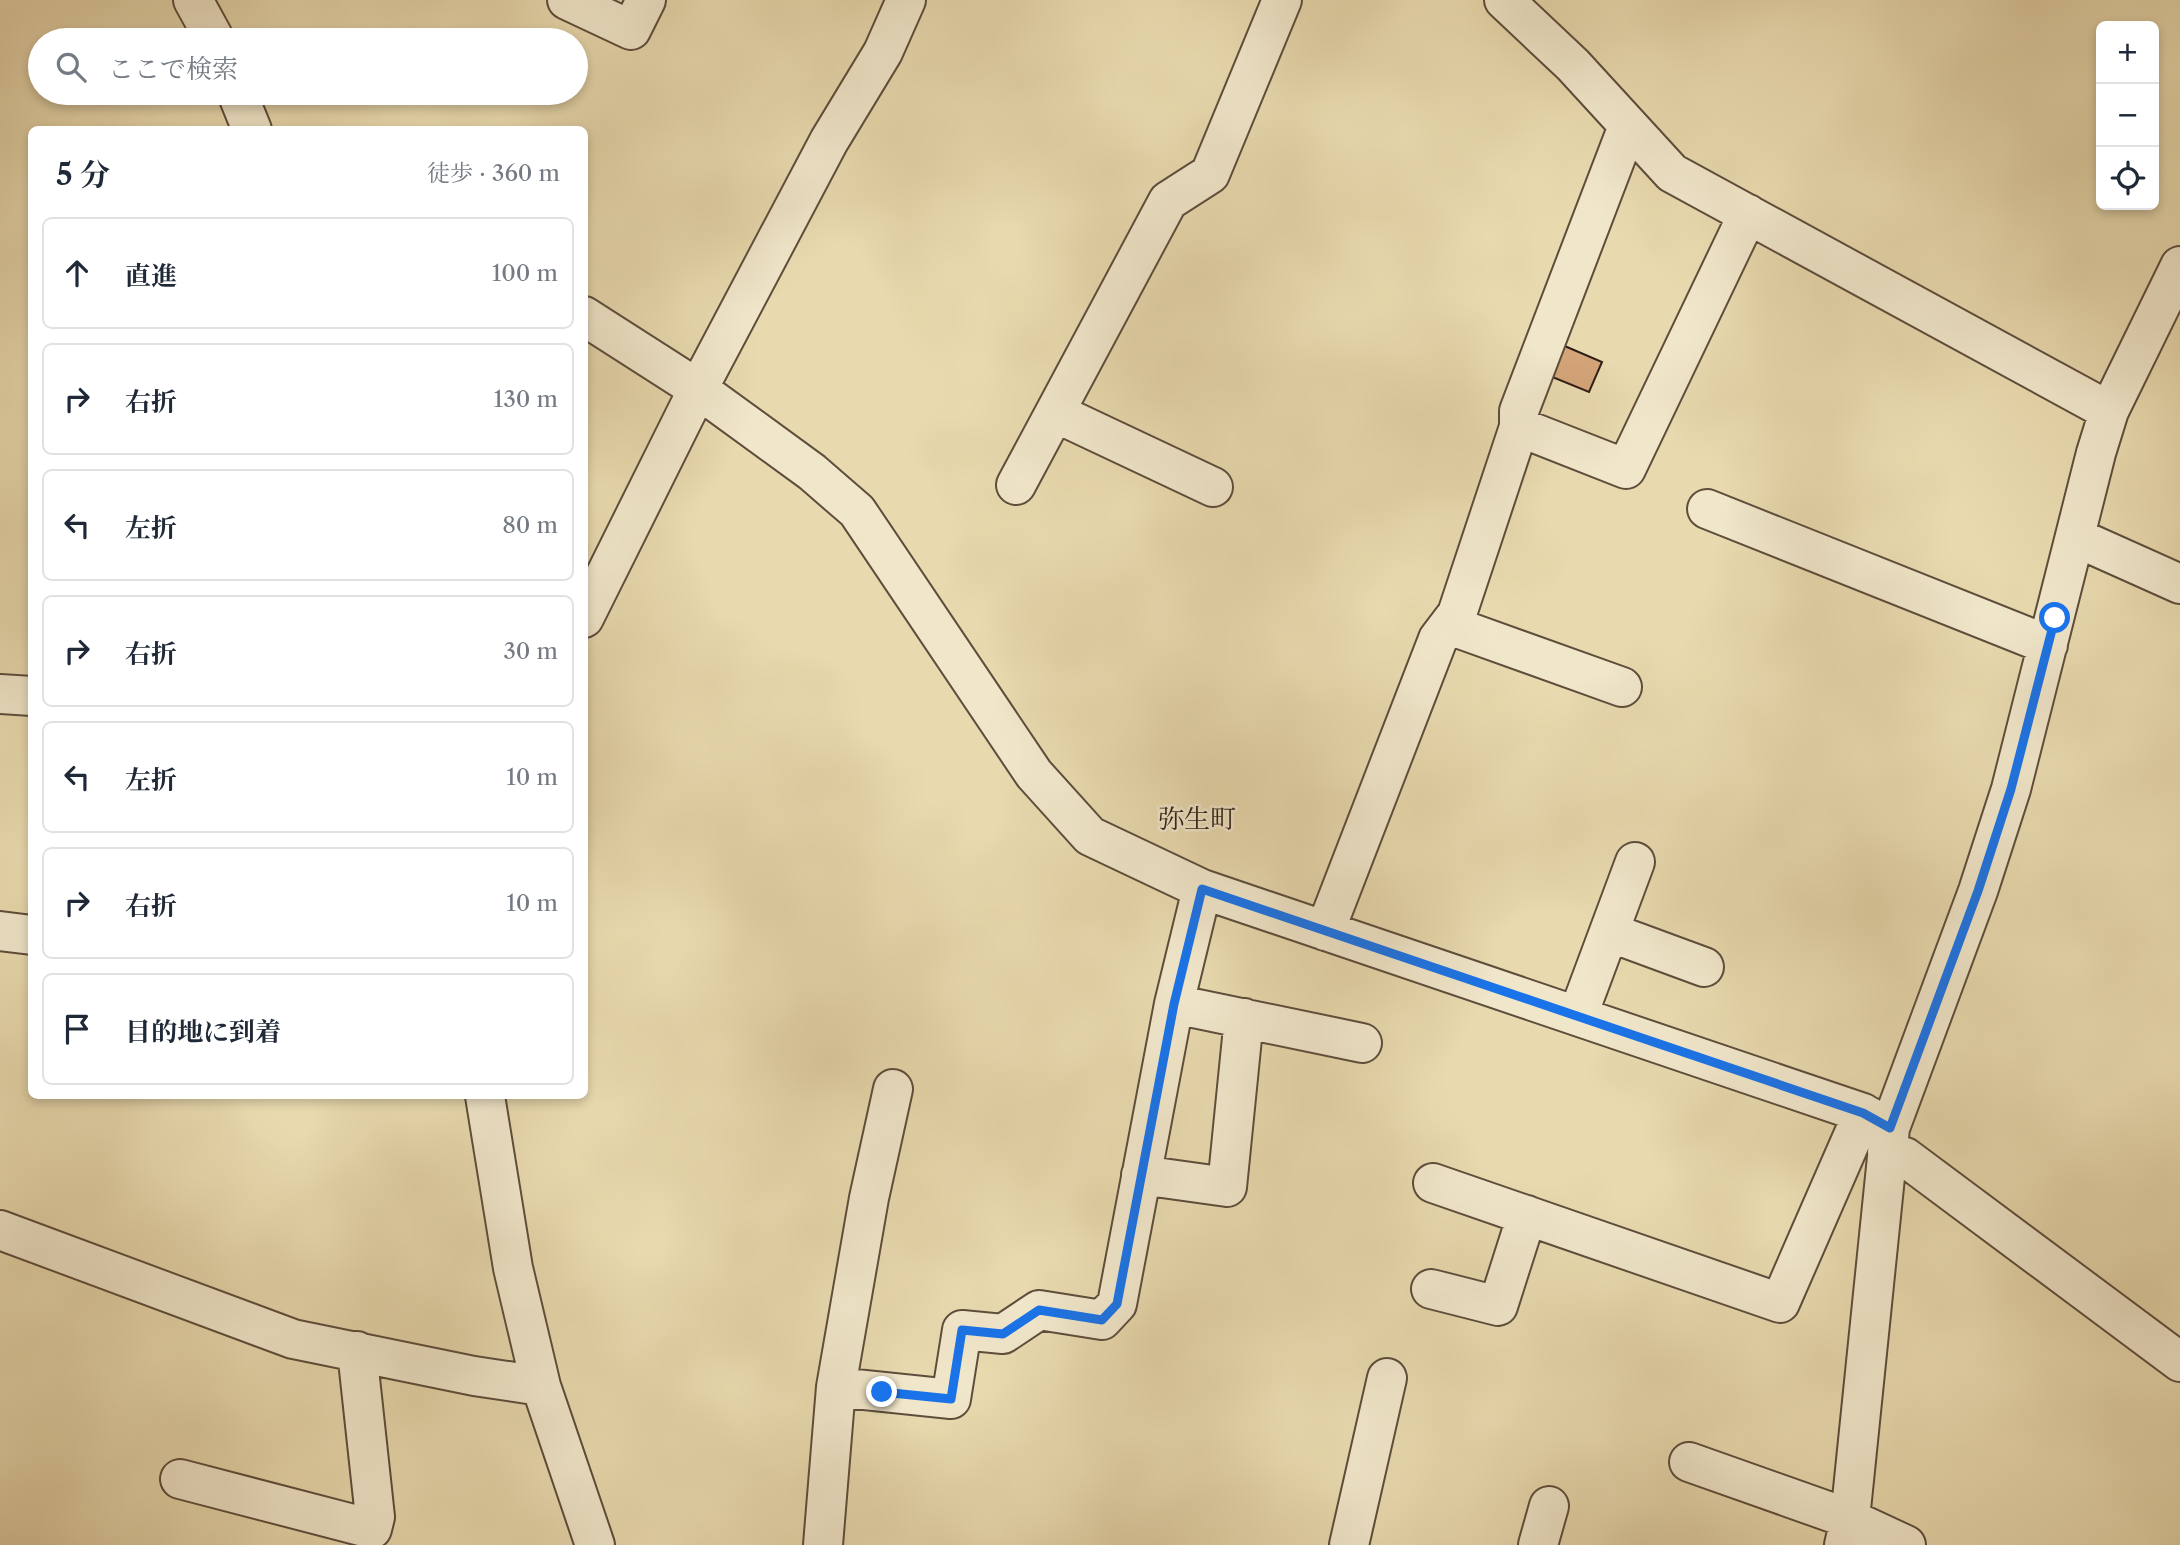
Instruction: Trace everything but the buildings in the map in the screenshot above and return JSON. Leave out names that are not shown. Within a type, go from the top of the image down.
[{"type":"street","points":[[192,0],[208,28]]},
{"type":"street","points":[[567,0],[631,30],[646,0]]},
{"type":"street","points":[[588,610],[698,389],[829,141],[883,52],[906,0]]},
{"type":"street","points":[[1016,485],[1168,201],[1210,174],[1282,0]]},
{"type":"street","points":[[1504,0],[1573,65],[1672,173],[2109,411]]},
{"type":"street","points":[[242,105],[250,126]]},
{"type":"street","points":[[1325,931],[1438,639],[1457,614],[1519,427],[1519,411],[1628,126]]},
{"type":"street","points":[[1519,427],[1626,469],[1748,214]]},
{"type":"street","points":[[1433,1183],[1780,1303],[1880,1131],[1978,891],[2011,789],[2109,411],[2177,280]]},
{"type":"street","points":[[588,319],[698,389],[812,472],[857,511],[1034,774],[1090,835],[1202,889],[1578,1015],[1880,1131],[1905,1157],[2180,1362]]},
{"type":"street","points":[[1056,413],[1213,487]]},
{"type":"street","points":[[1707,509],[2048,645]]},
{"type":"street","points":[[2075,537],[2180,584]]},
{"type":"street","points":[[1448,625],[1622,687]]},
{"type":"street","points":[[0,694],[28,696]]},
{"type":"street","points":[[1578,1015],[1634,862]]},
{"type":"street","points":[[836,1387],[951,1399],[962,1330],[1003,1334],[1039,1310],[1102,1320],[1117,1304],[1174,1004],[1202,889]]},
{"type":"street","points":[[0,931],[28,934]]},
{"type":"street","points":[[1609,932],[1704,967]]},
{"type":"street","points":[[1174,1004],[1362,1043]]},
{"type":"street","points":[[1141,1175],[1227,1187],[1244,1018]]},
{"type":"street","points":[[823,1545],[836,1387],[869,1198],[893,1089]]},
{"type":"street","points":[[485,1099],[513,1268],[541,1386],[595,1545]]},
{"type":"street","points":[[1847,1532],[1880,1131]]},
{"type":"street","points":[[1431,1289],[1497,1306],[1527,1215]]},
{"type":"street","points":[[0,1230],[293,1339],[474,1376],[541,1386]]},
{"type":"street","points":[[180,1479],[372,1530],[375,1517],[357,1351]]},
{"type":"street","points":[[1349,1545],[1387,1378]]},
{"type":"street","points":[[1689,1462],[1847,1532],[1906,1545]]},
{"type":"street","points":[[1538,1545],[1549,1506]]},
{"type":"district","name":"弥生町","points":[[1197,819]]},
{"type":"route","points":[[882,1392],[951,1399],[962,1330],[1003,1334],[1039,1310],[1102,1320],[1117,1304],[1174,1004],[1202,889],[1863,1113],[1890,1128],[1978,891],[2011,789],[2055,618]]}]
